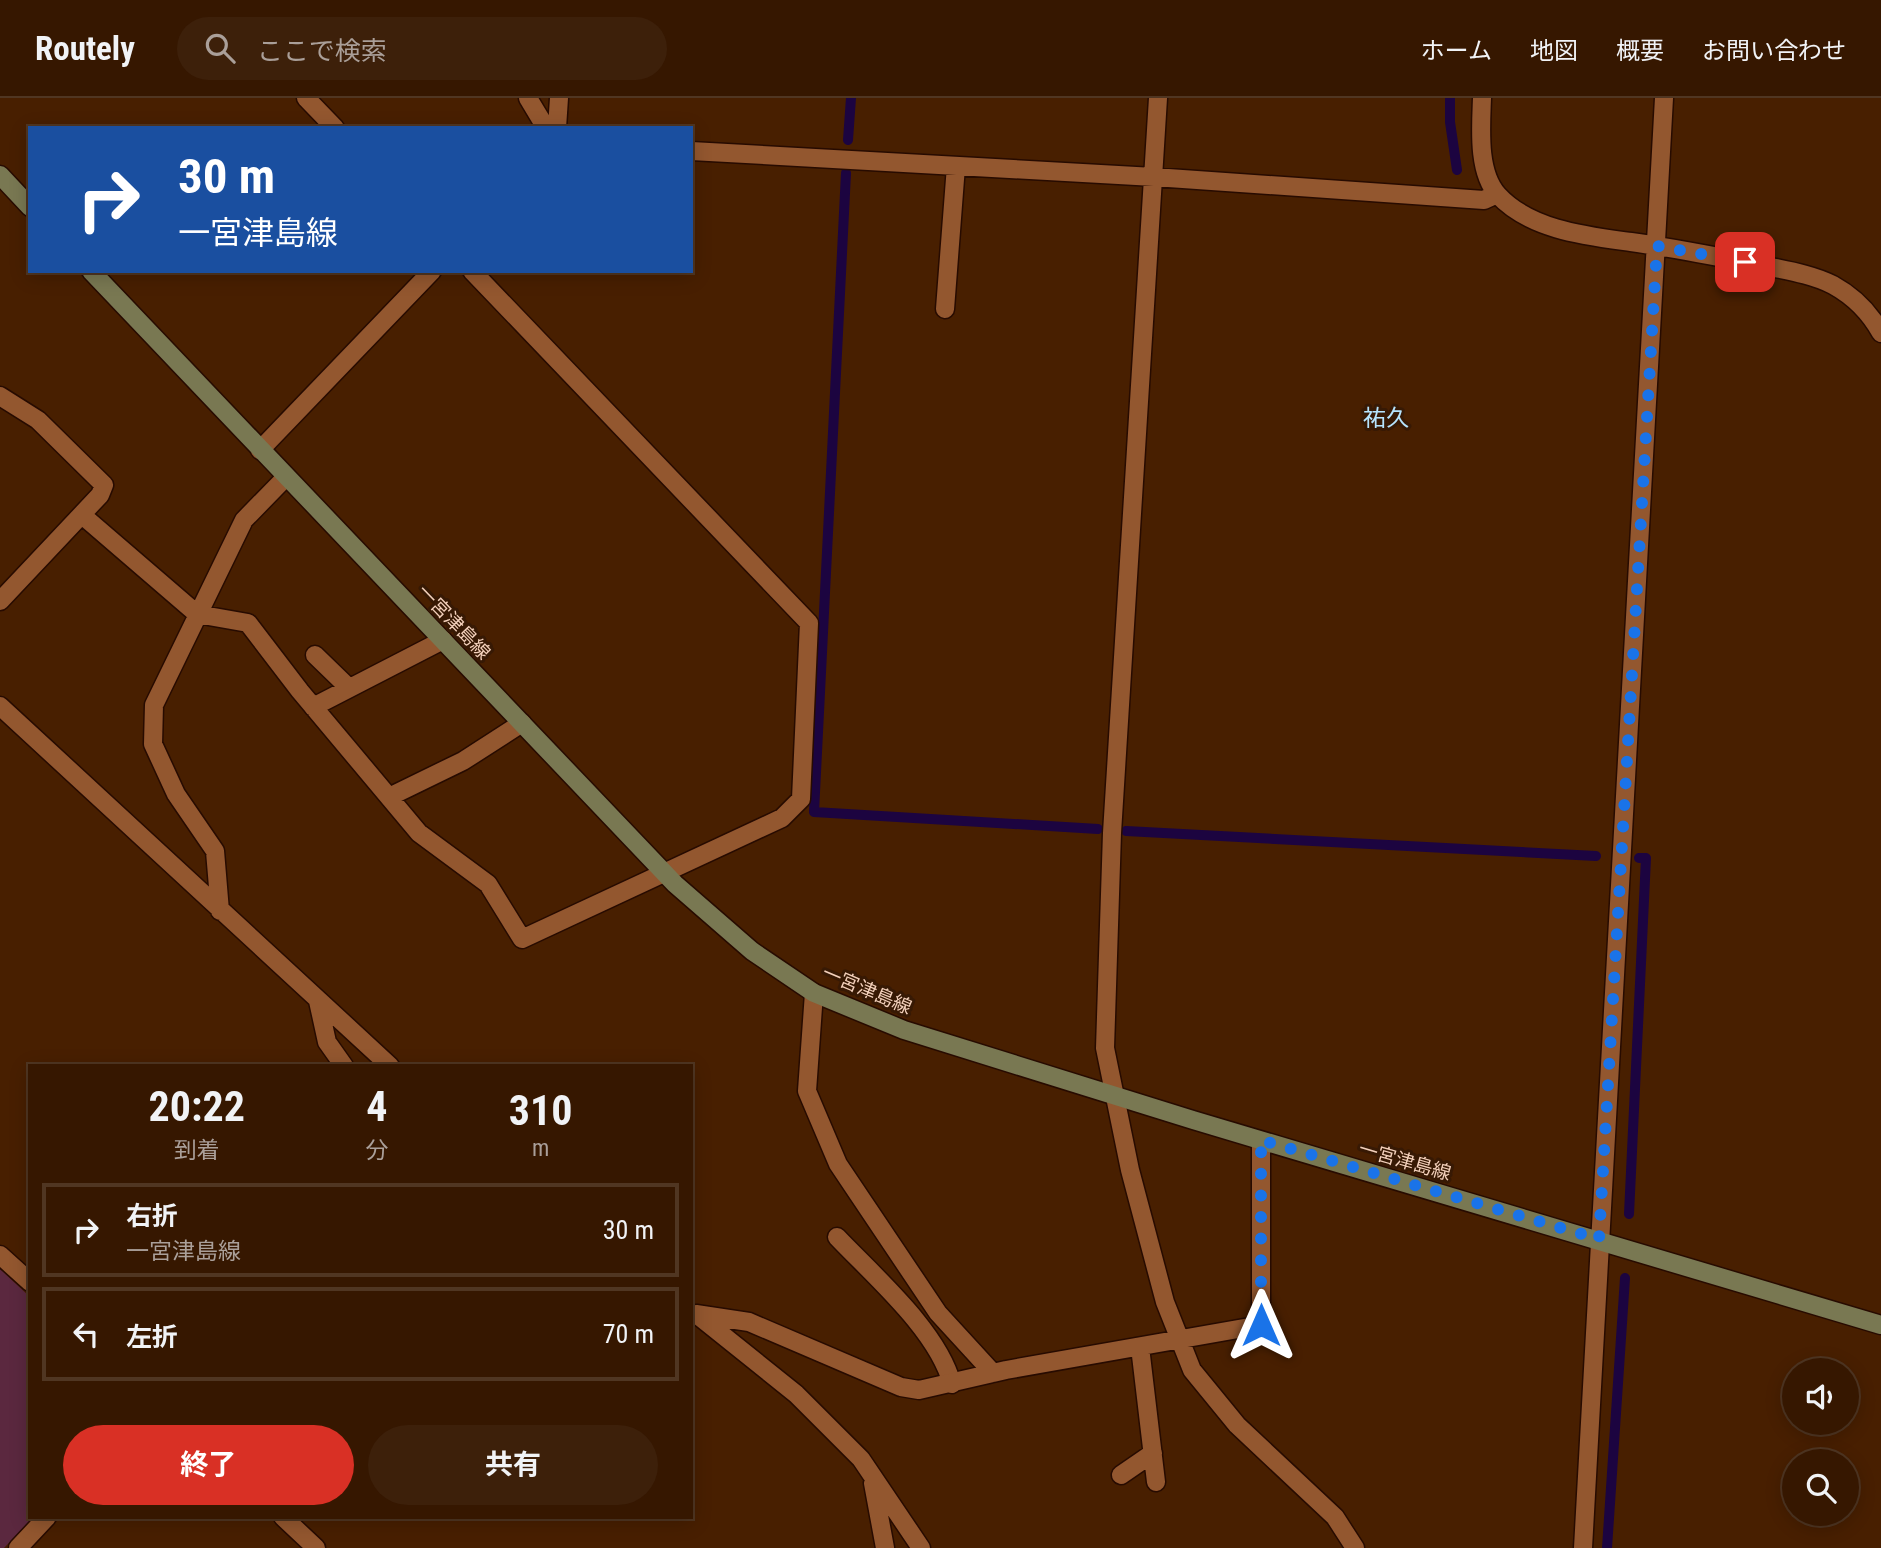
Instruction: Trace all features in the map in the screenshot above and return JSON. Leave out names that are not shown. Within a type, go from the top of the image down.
[{"type":"main road","points":[[0,175],[28,205]]},
{"type":"main road","name":"一宮津島線","points":[[93,273],[665,873],[751,951],[814,993],[904,1030],[1112,1095],[1881,1325]]},
{"type":"street","points":[[306,98],[333,126]]},
{"type":"street","points":[[528,98],[545,126]]},
{"type":"street","points":[[557,126],[559,98]]},
{"type":"street","points":[[1158,98],[1112,833],[1105,1048],[1112,1095],[1165,1302],[1192,1370],[1237,1425],[1335,1517],[1355,1548]]},
{"type":"street","points":[[1482,98],[1480,152],[1497,194],[1529,217],[1577,235],[1657,246],[1791,271],[1832,285],[1879,323]]},
{"type":"street","points":[[1583,1548],[1664,98]]},
{"type":"street","points":[[693,151],[1154,177],[1485,200],[1497,194]]},
{"type":"street","points":[[945,309],[956,166]]},
{"type":"street","points":[[260,450],[430,273]]},
{"type":"street","points":[[82,515],[197,614],[248,623],[313,707],[419,833],[488,884],[522,939],[782,818],[802,799],[810,623],[474,273]]},
{"type":"street","points":[[0,396],[38,420],[104,485],[100,495],[0,601]]},
{"type":"street","points":[[220,911],[215,851],[176,794],[153,744],[154,705],[244,520],[286,477]]},
{"type":"street","points":[[313,707],[443,640]]},
{"type":"street","points":[[315,655],[349,688]]},
{"type":"street","points":[[0,706],[388,1064]]},
{"type":"street","points":[[389,797],[463,761],[522,723]]},
{"type":"street","points":[[814,993],[807,1091],[838,1164],[938,1313],[993,1373]]},
{"type":"street","points":[[318,1001],[327,1042],[343,1064]]},
{"type":"street","points":[[694,1312],[749,1322],[901,1387],[919,1390],[993,1373],[1261,1325],[1261,1140]]},
{"type":"street","points":[[837,1237],[893,1296],[946,1360],[952,1384]]},
{"type":"street","points":[[0,1255],[28,1280]]},
{"type":"street","points":[[694,1312],[796,1394],[861,1459],[921,1548]]},
{"type":"street","points":[[1140,1346],[1156,1482]]},
{"type":"street","points":[[1121,1475],[1153,1453]]},
{"type":"street","points":[[871,1474],[885,1548]]},
{"type":"street","points":[[18,1548],[45,1519]]},
{"type":"street","points":[[285,1519],[316,1548]]},
{"type":"shaded area","points":[[0,1269],[28,1295],[28,1519],[32,1519],[4,1548],[0,1548]]},
{"type":"waterway","points":[[848,140],[851,98]]},
{"type":"waterway","points":[[1450,98],[1450,122],[1457,170]]},
{"type":"waterway","points":[[846,173],[814,812],[1098,829]]},
{"type":"waterway","points":[[1126,831],[1596,856]]},
{"type":"waterway","points":[[1629,1214],[1646,858],[1639,858]]},
{"type":"waterway","points":[[1607,1548],[1625,1278]]},
{"type":"district","name":"祐久","points":[[1386,418]]},
{"type":"route","points":[[1261,1325],[1261,1140],[1599,1239],[1657,246],[1745,262]]}]
